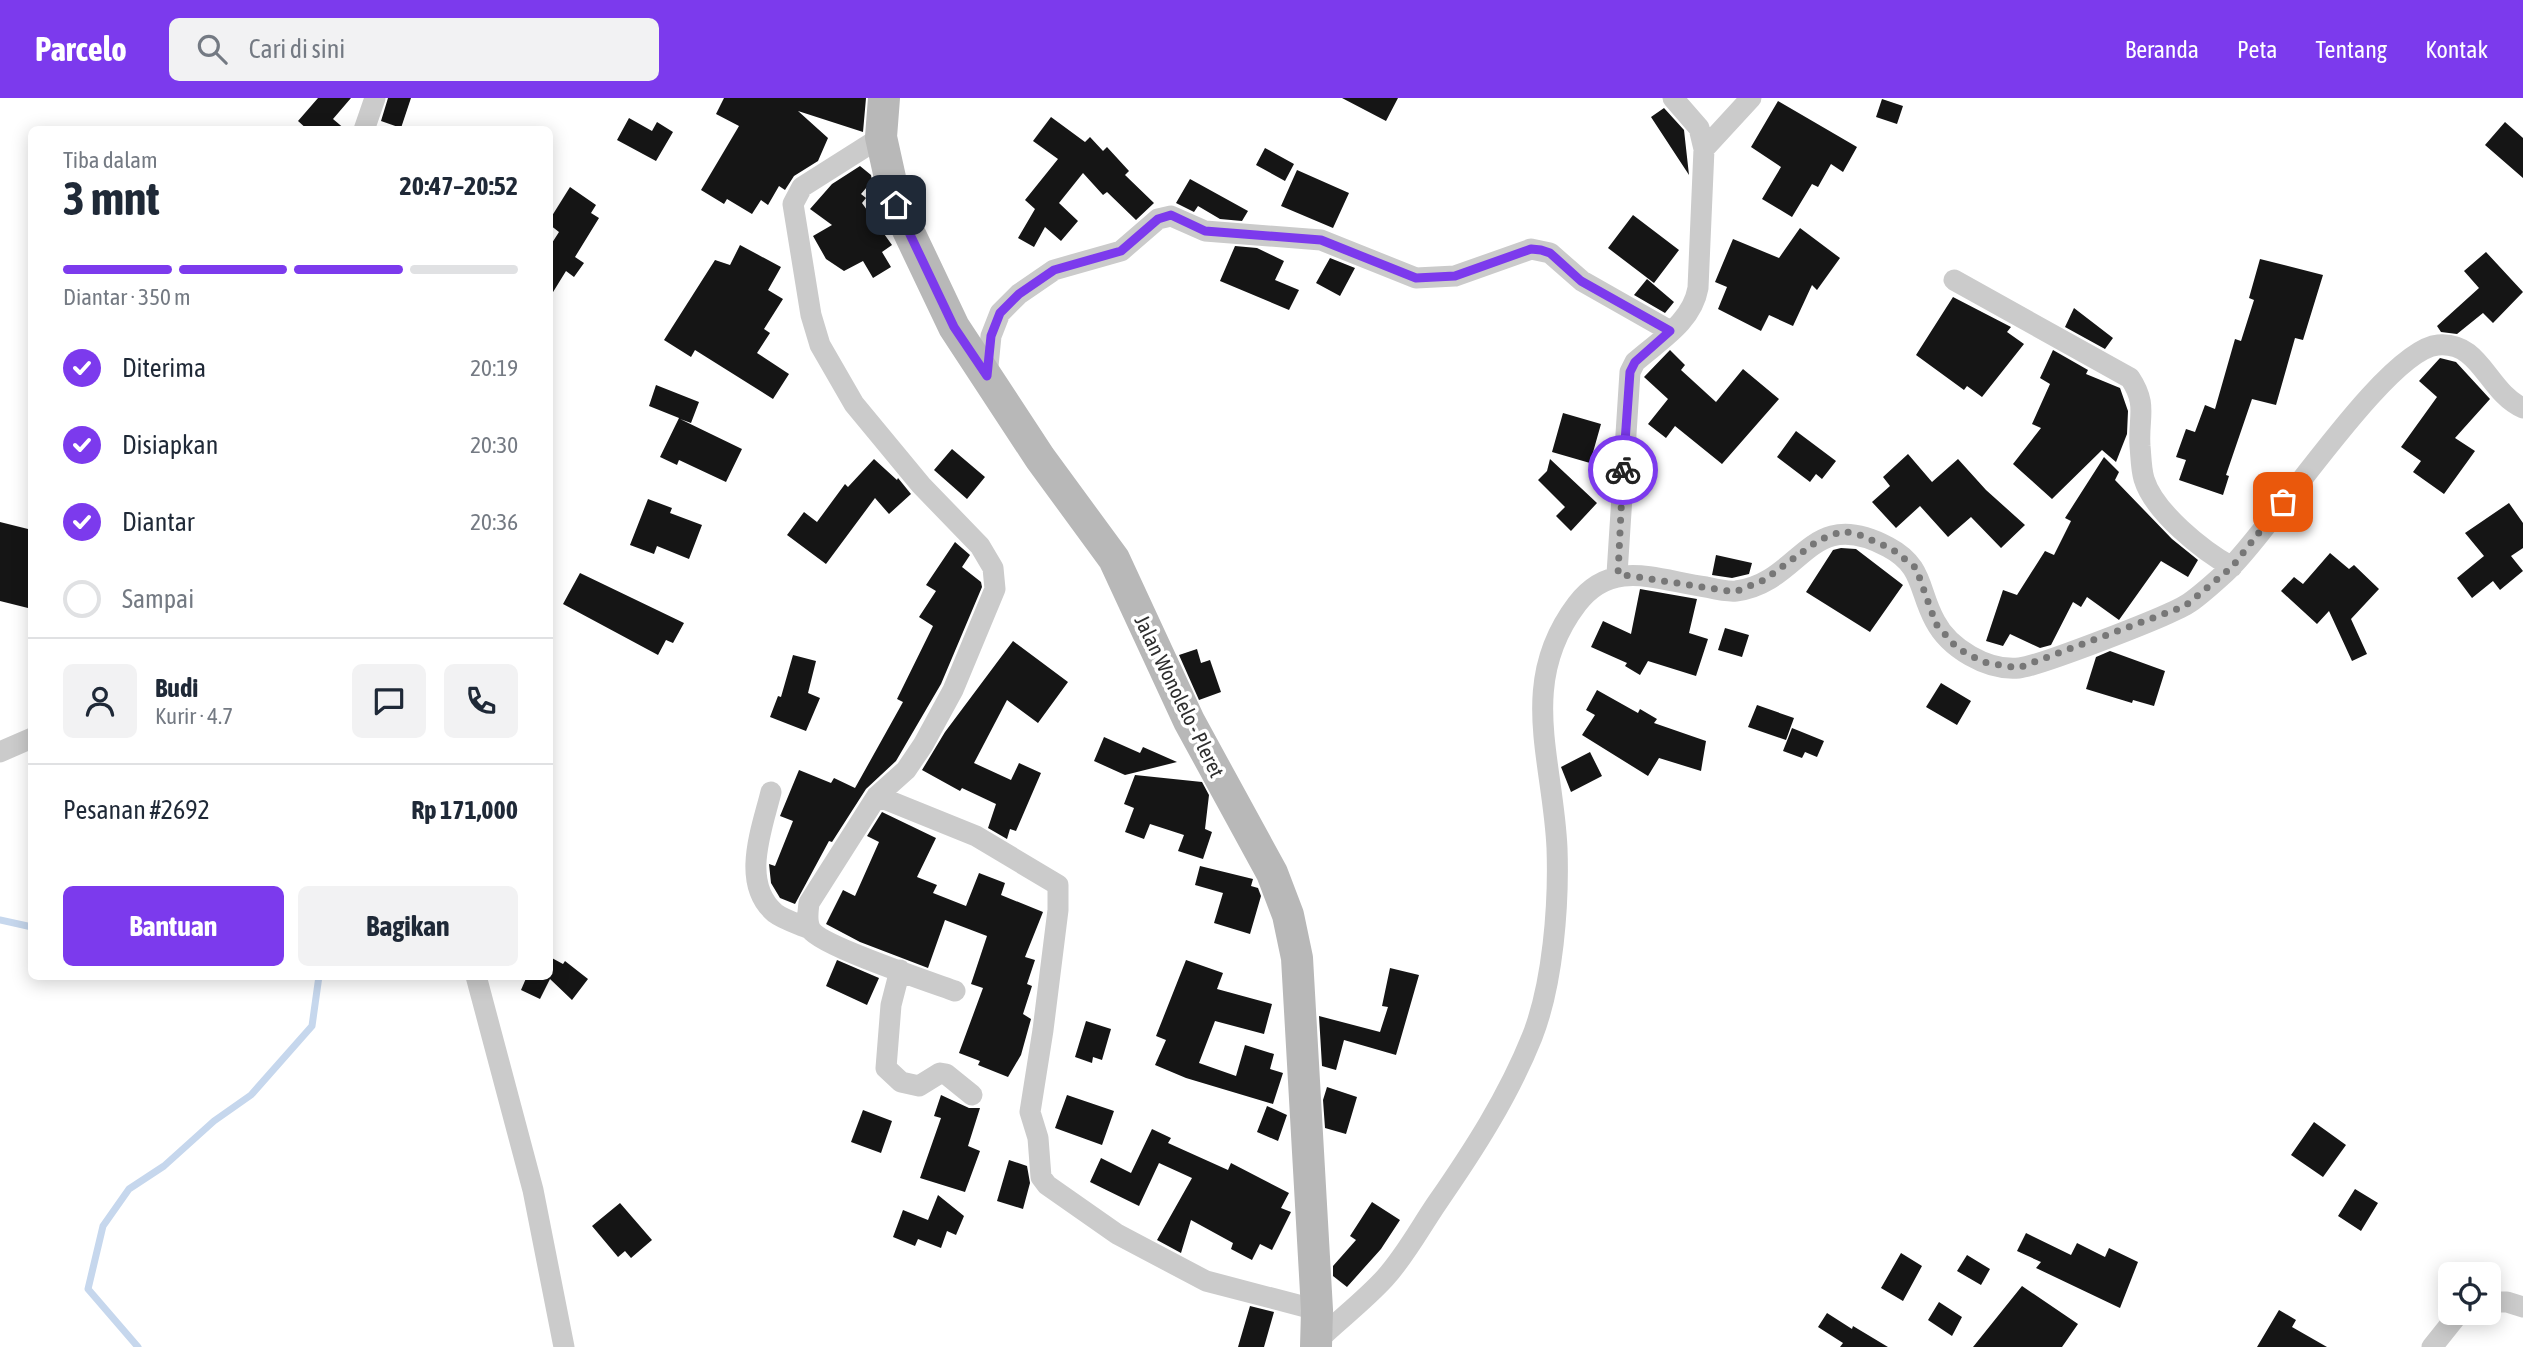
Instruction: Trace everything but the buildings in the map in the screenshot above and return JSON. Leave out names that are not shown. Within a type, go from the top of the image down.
[{"type":"main road","name":"Jalan Wonolelo - Pleret","points":[[884,98],[881,137],[896,205],[954,327],[1114,559],[1189,721],[1272,873],[1288,915],[1297,958],[1317,1332]]},
{"type":"street","points":[[366,126],[373,111],[375,98]]},
{"type":"street","points":[[1618,574],[1630,372],[1635,362],[1694,307],[1698,288],[1704,149],[1699,128],[1673,98]]},
{"type":"street","points":[[1704,149],[1751,98]]},
{"type":"street","points":[[810,929],[809,903],[877,796],[906,770],[923,745],[953,690],[995,589],[993,568],[980,546],[921,485],[854,404],[825,355],[811,315],[793,204],[802,187],[881,137]]},
{"type":"street","points":[[987,376],[991,336],[1000,313],[1019,294],[1054,270],[1121,251],[1158,219],[1171,215],[1205,231],[1321,240],[1416,278],[1455,276],[1531,249],[1541,250],[1550,253],[1581,281],[1670,331]]},
{"type":"street","points":[[1954,280],[2130,378],[2141,394],[2140,443],[2144,480],[2159,504],[2204,552],[2232,567]]},
{"type":"street","points":[[877,796],[976,836],[1058,885],[1058,910],[1030,1112],[1038,1138],[1041,1177],[1046,1185],[1117,1234],[1197,1277],[1228,1288],[1317,1332],[1386,1278],[1484,1135],[1533,1034],[1552,953],[1557,849],[1541,706],[1545,666],[1554,641],[1577,603],[1598,581],[1618,574],[1735,592],[1776,573],[1819,540],[1843,531],[1860,535],[1892,549],[1916,568],[1936,624],[1957,648],[1983,662],[2018,668],[2185,606],[2232,567],[2336,435],[2413,354],[2435,344],[2453,346],[2470,353],[2502,396],[2523,408]]},
{"type":"street","points":[[0,752],[28,740]]},
{"type":"street","points":[[771,792],[756,855],[760,898],[776,914],[810,929],[829,942],[955,991]]},
{"type":"street","points":[[900,970],[891,1005],[886,1068],[901,1082],[919,1086],[940,1073],[946,1074],[972,1095]]},
{"type":"street","points":[[477,980],[533,1190],[564,1347]]},
{"type":"street","points":[[2501,1302],[2523,1307]]},
{"type":"street","points":[[2432,1347],[2450,1325]]},
{"type":"waterway","points":[[0,920],[28,926]]},
{"type":"waterway","points":[[138,1347],[88,1289],[103,1226],[129,1189],[164,1166],[214,1121],[251,1095],[312,1026],[318,980]]},
{"type":"way so far","points":[[1623,470],[1618,574],[1735,592],[1764,580],[1819,540],[1843,531],[1860,535],[1892,549],[1916,568],[1936,624],[1957,648],[1983,662],[2018,668],[2185,606],[2232,567],[2283,502]]},
{"type":"route","points":[[896,205],[954,327],[987,376],[991,336],[1000,313],[1019,294],[1054,270],[1121,251],[1149,230],[1158,219],[1171,215],[1205,231],[1279,234],[1321,240],[1416,278],[1455,276],[1531,249],[1550,253],[1581,281],[1670,331],[1635,362],[1630,372],[1623,470]]}]
